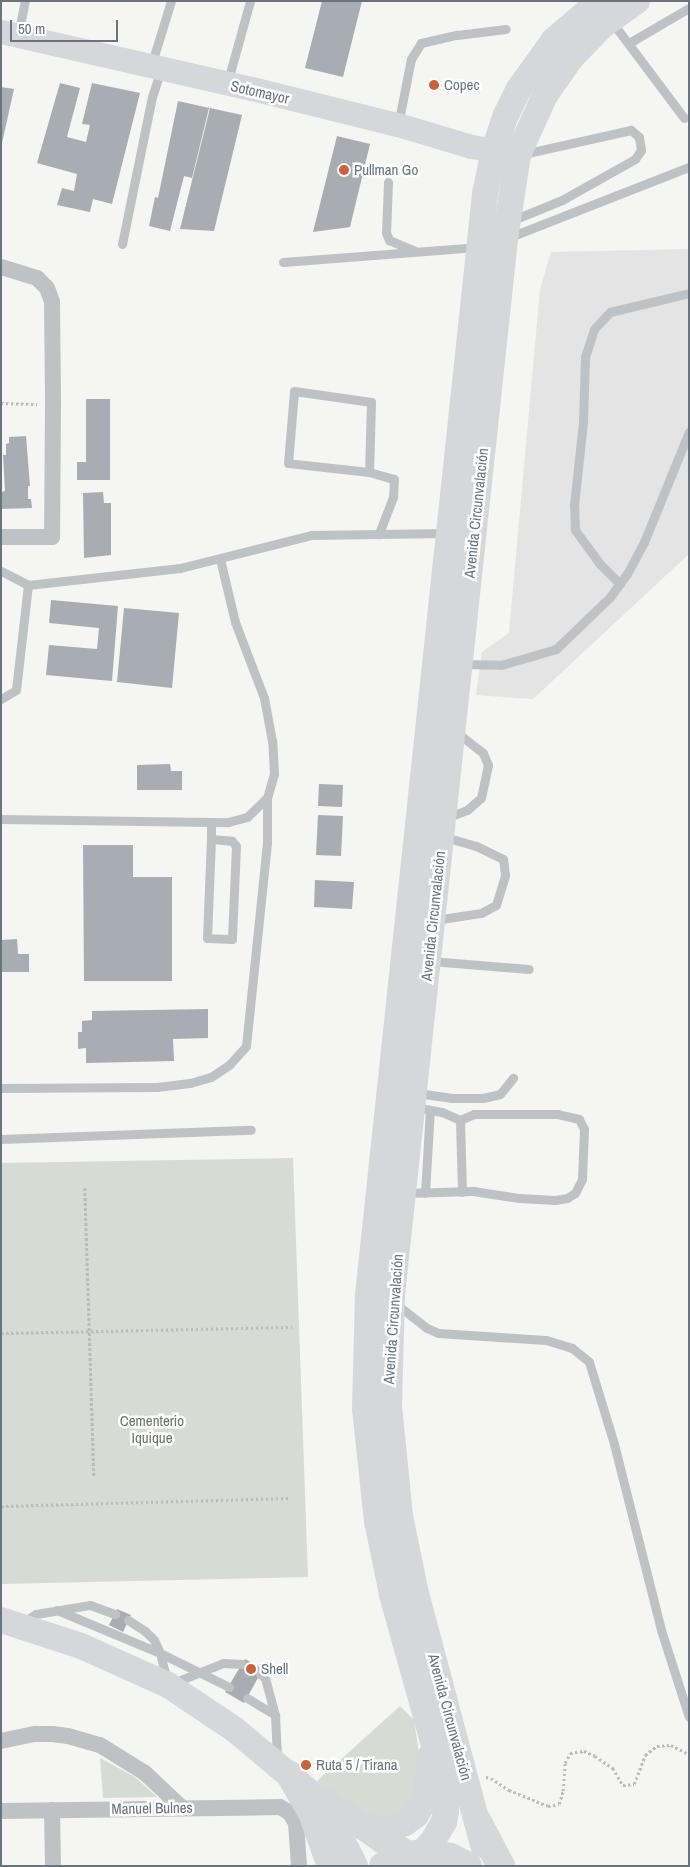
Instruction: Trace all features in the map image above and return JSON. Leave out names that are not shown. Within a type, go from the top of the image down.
[{"type":"highway","points":[[283,1769],[312,1813],[331,1866]]},
{"type":"highway","points":[[478,1822],[501,1866]]},
{"type":"highway","points":[[383,1866],[416,1854],[442,1854],[468,1866]]},
{"type":"main road","name":"Avenida Circunvalación","points":[[488,1866],[466,1776],[415,1589],[400,1516],[389,1406],[392,1301],[415,1193],[428,961],[460,664],[495,239],[485,194],[506,153],[531,122],[557,76],[586,41],[605,10],[637,1]]},
{"type":"main road","name":"Sotomayor","points":[[10,34],[398,125],[472,147],[506,153]]},
{"type":"main road","name":"Avenida Circunvalación","points":[[416,1854],[434,1839],[444,1822],[447,1800],[445,1782],[392,1594],[377,1521],[368,1447],[364,1371],[368,1295],[449,533],[495,239],[506,153]]},
{"type":"main road","points":[[6,1624],[81,1646],[168,1685],[234,1729],[313,1795],[335,1807],[383,1841],[416,1854]]},
{"type":"main road","points":[[362,1827],[378,1830],[396,1826],[411,1820],[424,1805],[428,1792],[430,1762],[427,1718]]},
{"type":"main road","points":[[313,1795],[355,1866]]},
{"type":"street","points":[[1,267],[37,278],[47,288],[52,302],[53,404],[52,537],[1,537]]},
{"type":"street","points":[[1,1741],[35,1734],[52,1734],[68,1736],[92,1743],[116,1753],[145,1773],[182,1808]]},
{"type":"street","name":"Manuel Bulnes","points":[[1,1810],[274,1806],[286,1810],[296,1823],[299,1866]]},
{"type":"street","points":[[52,1810],[53,1866]]},
{"type":"lane","points":[[10,34],[25,1]]},
{"type":"lane","points":[[122,244],[171,1]]},
{"type":"lane","points":[[227,84],[250,1]]},
{"type":"lane","points":[[629,43],[689,8]]},
{"type":"lane","points":[[605,10],[684,118]]},
{"type":"lane","points":[[398,125],[411,59],[421,43],[458,35],[506,30]]},
{"type":"lane","points":[[495,239],[635,159],[641,150],[639,137],[631,130],[506,153]]},
{"type":"lane","points":[[283,262],[418,252],[495,239],[689,167]]},
{"type":"lane","points":[[388,182],[386,234],[389,240],[418,252]]},
{"type":"lane","points":[[620,584],[600,564],[575,530],[574,505],[583,422],[585,357],[594,329],[610,312],[689,293]]},
{"type":"lane","points":[[369,472],[372,402],[294,391],[288,463],[369,472],[394,479],[393,497],[379,534]]},
{"type":"lane","points":[[460,664],[501,666],[556,649],[610,597],[620,584],[644,542],[689,432]]},
{"type":"lane","points":[[1,571],[28,585],[180,568],[311,535],[449,533]]},
{"type":"lane","points":[[1,1088],[157,1087],[197,1081],[211,1077],[229,1065],[246,1046],[268,843],[267,798],[274,774],[272,741],[264,698],[235,622],[220,559]]},
{"type":"lane","points":[[1,699],[16,690],[28,585]]},
{"type":"lane","points":[[432,920],[481,913],[496,905],[505,875],[503,858],[442,828],[481,798],[488,765],[483,753],[453,730]]},
{"type":"lane","points":[[1,819],[228,822],[247,817],[267,798]]},
{"type":"lane","points":[[211,822],[207,938],[232,939],[236,846],[232,841],[211,839]]},
{"type":"lane","points":[[428,961],[529,969]]},
{"type":"lane","points":[[419,1103],[451,1098],[483,1098],[500,1094],[513,1078]]},
{"type":"lane","points":[[415,1193],[473,1191],[519,1198],[567,1198],[575,1194],[582,1179],[584,1128],[579,1119],[558,1114],[474,1114],[460,1120],[419,1103]]},
{"type":"lane","points":[[460,1120],[462,1192]]},
{"type":"lane","points":[[1,1139],[251,1130]]},
{"type":"lane","points":[[392,1301],[427,1328],[438,1333],[546,1340],[572,1348],[589,1362],[614,1444],[661,1630],[689,1717]]},
{"type":"lane","points":[[6,1624],[36,1614],[90,1605],[115,1614]]},
{"type":"lane","points":[[57,1610],[160,1653],[229,1687]]},
{"type":"lane","points":[[128,1620],[146,1631],[154,1640],[160,1653],[168,1685],[196,1672],[223,1663],[242,1664]]},
{"type":"lane","points":[[260,1674],[265,1678],[276,1715],[283,1769]]},
{"type":"lane","points":[[247,1698],[276,1715]]},
{"type":"path","points":[[1,403],[53,404]]},
{"type":"path","points":[[85,1188],[94,1477]]},
{"type":"path","points":[[1,1333],[292,1327]]},
{"type":"path","points":[[1,1506],[289,1498]]},
{"type":"path","points":[[466,1776],[491,1778],[509,1790],[548,1806],[559,1804],[564,1791],[565,1763],[570,1753],[584,1752],[596,1756],[613,1768],[623,1785],[634,1784],[645,1755],[656,1746],[671,1745],[689,1754]]},
{"type":"shaded area","points":[[689,249],[689,554],[533,699],[476,695],[482,652],[509,633],[540,289],[551,252]]},
{"type":"green space","name":"Cementerio Iquique","points":[[293,1158],[308,1577],[1,1584],[1,1163]]},
{"type":"green space","points":[[400,1706],[414,1720],[421,1767],[418,1797],[389,1821],[369,1816],[345,1806],[317,1781]]},
{"type":"green space","points":[[100,1758],[135,1777],[157,1797],[103,1798]]},
{"type":"building","points":[[322,1],[362,1],[343,77],[305,68]]},
{"type":"building","points":[[60,83],[80,88],[67,137],[86,142],[90,125],[82,124],[92,83],[140,93],[112,204],[93,199],[90,212],[57,205],[62,188],[74,191],[77,174],[37,163]]},
{"type":"building","points":[[1,87],[14,89],[2,143],[1,143]]},
{"type":"building","points":[[178,101],[209,108],[192,178],[184,176],[170,231],[149,226],[155,197],[158,198]]},
{"type":"building","points":[[210,108],[242,115],[214,231],[180,229]]},
{"type":"building","points":[[337,136],[370,144],[350,227],[313,232]]},
{"type":"building","points":[[86,399],[110,399],[110,480],[77,480],[77,462],[86,462]]},
{"type":"building","points":[[26,436],[30,486],[28,486],[28,499],[31,499],[32,508],[1,509],[1,492],[5,491],[3,455],[6,455],[6,444],[9,443],[9,437]]},
{"type":"building","points":[[103,492],[104,503],[111,503],[111,555],[84,558],[83,493]]},
{"type":"building","points":[[51,600],[118,606],[112,681],[46,675],[49,645],[97,649],[99,628],[49,623]]},
{"type":"building","points":[[124,608],[179,613],[172,688],[117,682]]},
{"type":"building","points":[[170,764],[171,771],[182,771],[182,790],[137,790],[137,765]]},
{"type":"building","points":[[319,784],[343,785],[342,807],[318,806]]},
{"type":"building","points":[[318,815],[343,816],[341,856],[316,855]]},
{"type":"building","points":[[83,845],[133,845],[133,877],[172,877],[172,981],[84,981]]},
{"type":"building","points":[[315,880],[354,882],[352,909],[314,907]]},
{"type":"building","points":[[17,939],[18,954],[29,954],[29,972],[1,972],[1,940]]},
{"type":"building","points":[[208,1009],[208,1038],[173,1039],[174,1061],[86,1063],[86,1048],[78,1049],[78,1032],[82,1032],[82,1021],[92,1020],[92,1011]]},
{"type":"building","points":[[117,1609],[131,1615],[123,1632],[109,1625]]},
{"type":"building","points":[[245,1659],[263,1669],[244,1703],[225,1692]]},
{"type":"place","name":"Copec","points":[[434,85]]},
{"type":"place","name":"Pullman Go","points":[[344,170]]},
{"type":"place","name":"Shell","points":[[251,1669]]},
{"type":"place","name":"Ruta 5 / Tirana","points":[[306,1765]]}]
